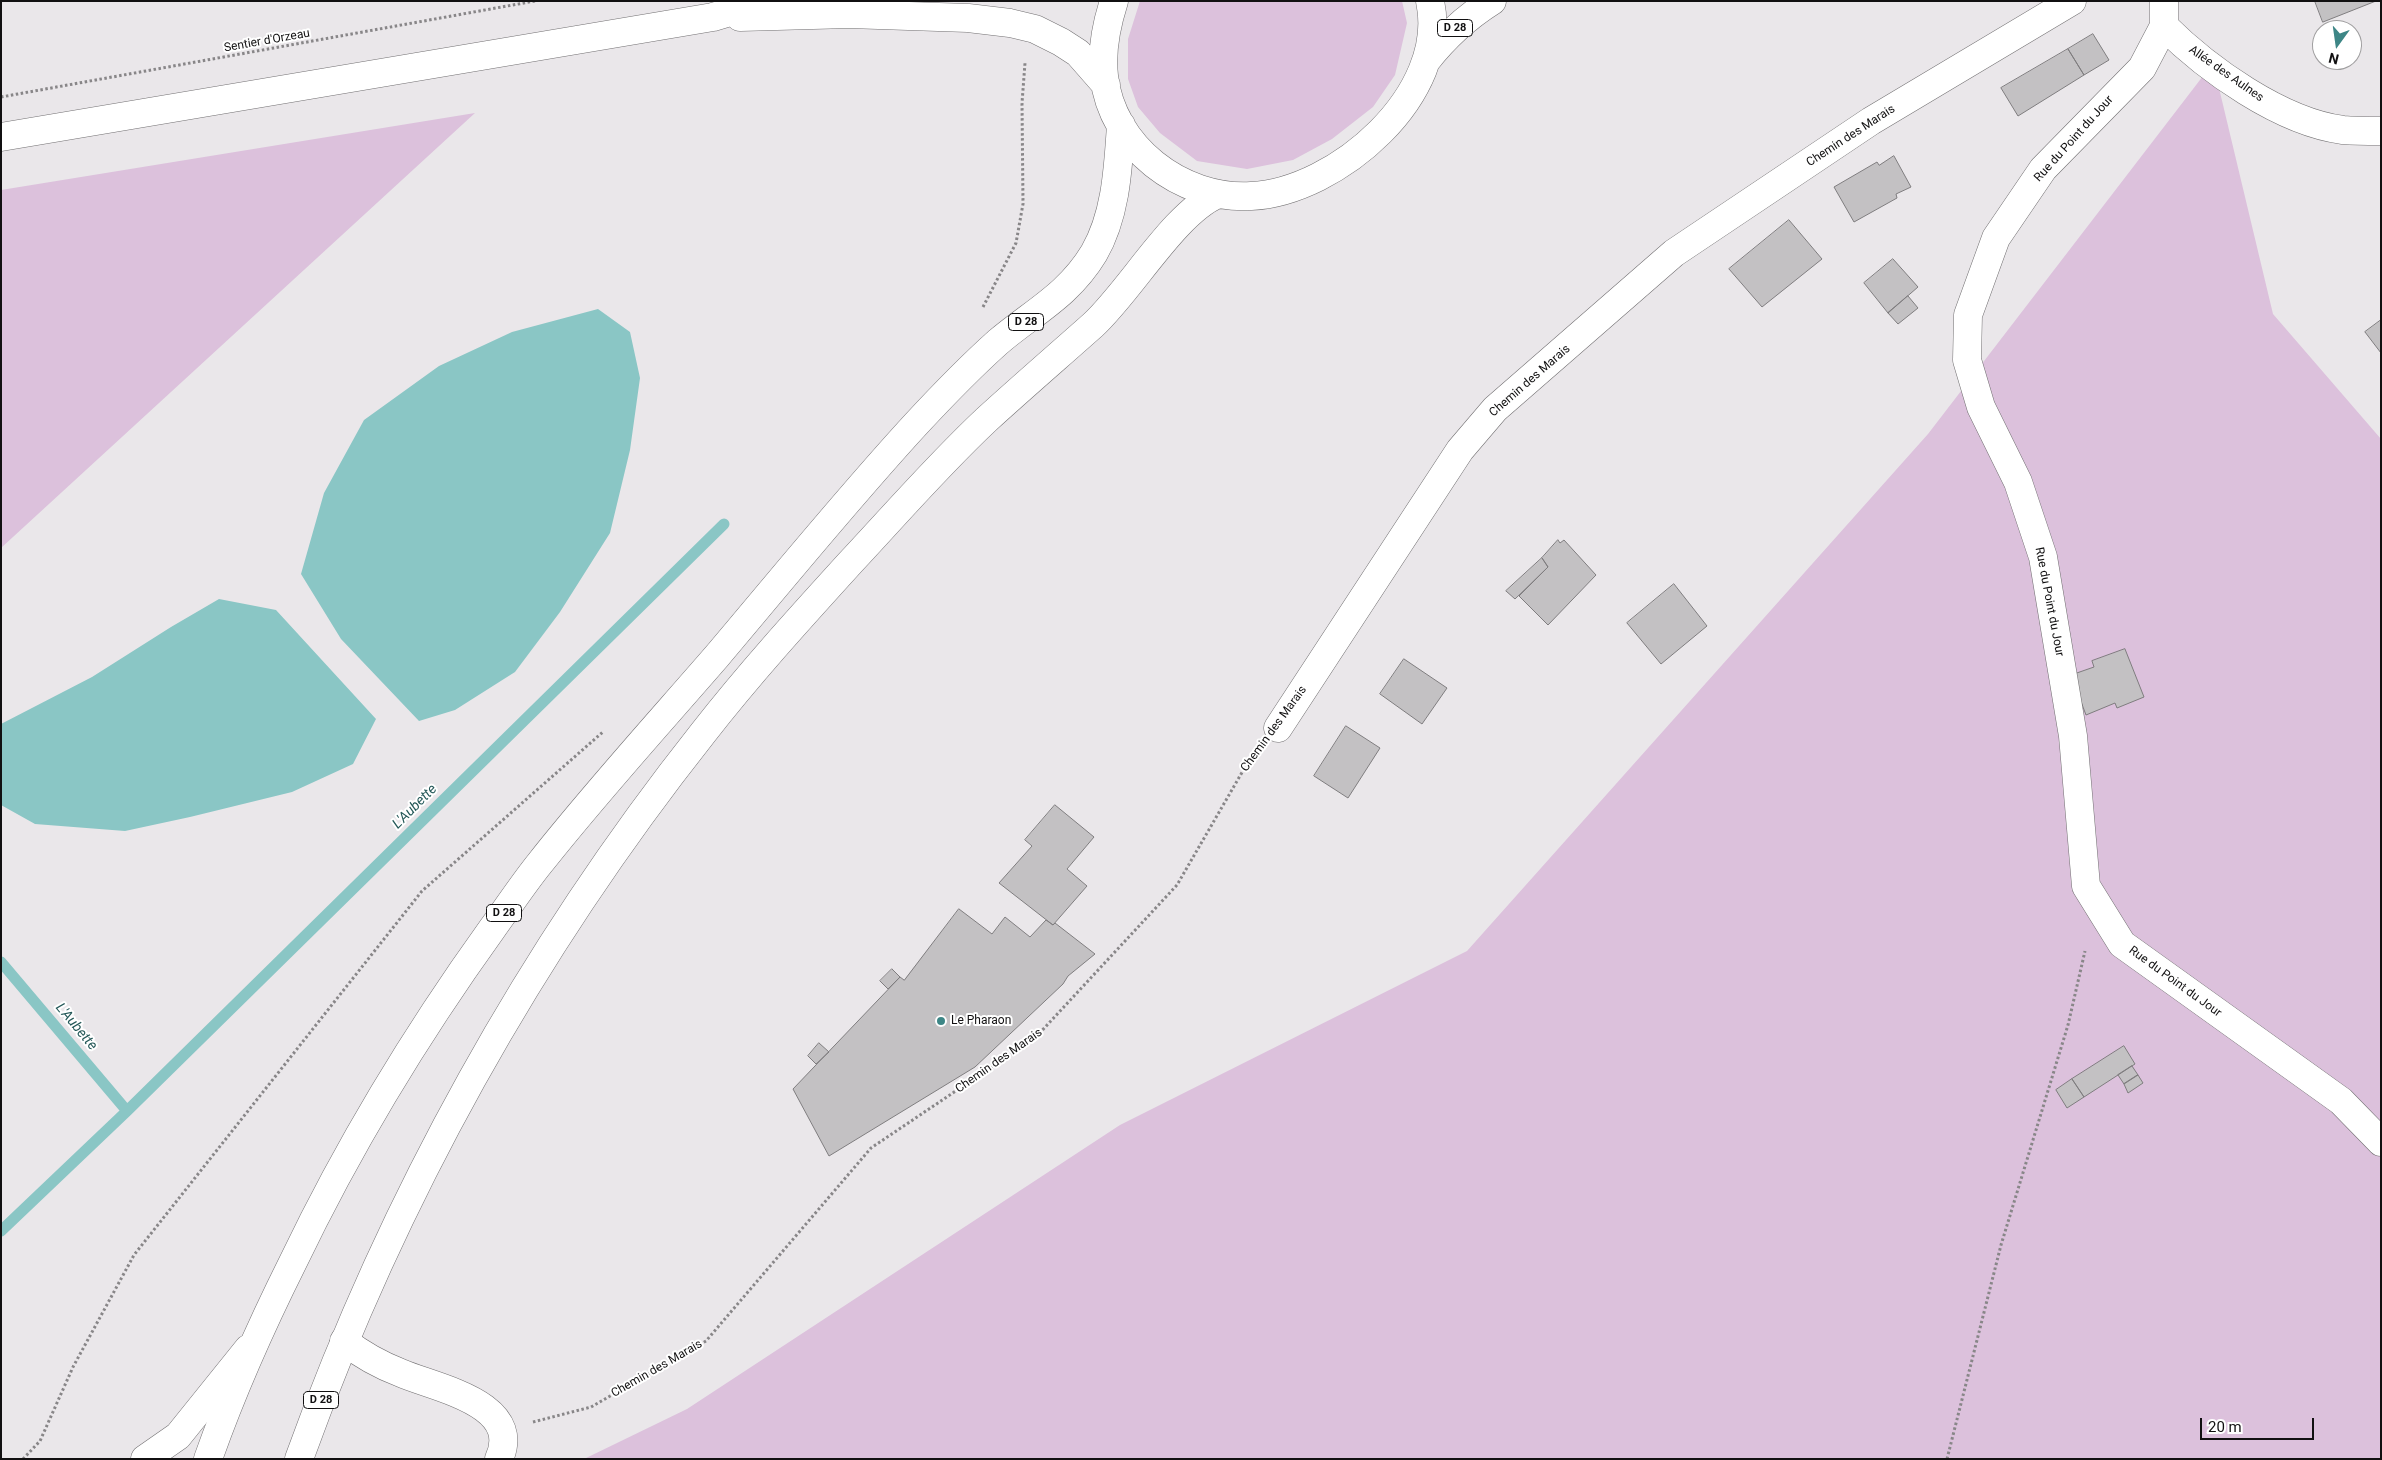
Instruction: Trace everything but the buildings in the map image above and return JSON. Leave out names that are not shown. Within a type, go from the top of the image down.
[{"type":"main road","points":[[1,137],[713,17],[766,1]]},
{"type":"main road","points":[[1114,1],[1106,25],[1103,51],[1106,85],[1110,102],[1121,125],[1136,147],[1154,165],[1176,180],[1218,194],[1251,196],[1276,193],[1317,176],[1342,162],[1383,129],[1406,102],[1422,74],[1430,42],[1430,1]]},
{"type":"main road","name":"D 28","points":[[1425,63],[1452,30],[1492,1]]},
{"type":"main road","name":"Chemin des Marais","points":[[1278,728],[1460,450],[1495,410],[1674,254],[1871,121],[2072,1]]},
{"type":"main road","name":"Allée des Aulnes","points":[[2168,9],[2181,43],[2256,98],[2297,117],[2342,130],[2381,132]]},
{"type":"main road","name":"Rue du Point du Jour","points":[[2168,9],[2142,68],[2043,169],[1996,238],[1968,315],[1967,360],[1981,406],[2018,482],[2043,557],[2073,736],[2086,886],[2122,944],[2340,1101],[2381,1142]]},
{"type":"main road","points":[[713,17],[849,14],[993,20],[1036,29],[1061,42],[1078,53],[1106,85]]},
{"type":"main road","name":"D 28","points":[[208,1459],[222,1419],[255,1340],[324,1198],[398,1067],[446,993],[540,863],[864,483],[964,374],[1000,340],[1050,304],[1075,278],[1094,253],[1106,226],[1114,200],[1121,125]]},
{"type":"main road","name":"D 28","points":[[299,1459],[344,1341],[419,1181],[462,1098],[527,986],[605,866],[702,733],[780,640],[924,482],[984,422],[1107,313],[1188,215],[1206,199],[1218,194]]},
{"type":"main road","points":[[145,1459],[178,1436],[255,1340]]},
{"type":"main road","points":[[344,1341],[359,1353],[402,1374],[465,1396],[495,1415],[502,1430],[504,1443],[500,1459]]},
{"type":"path","name":"Sentier d'Orzeau","points":[[1,97],[535,1]]},
{"type":"path","points":[[979,311],[986,305],[1016,243],[1023,204],[1022,103],[1023,72],[1026,59]]},
{"type":"path","name":"Chemin des Marais","points":[[502,1430],[591,1407],[706,1342],[871,1148],[1036,1038],[1113,957],[1177,885],[1248,762],[1278,728]]},
{"type":"path","points":[[23,1459],[40,1441],[73,1367],[134,1255],[422,891],[605,730]]},
{"type":"path","points":[[1947,1459],[2001,1245],[2068,1026],[2096,902]]},
{"type":"shaded area","points":[[1140,1],[1402,1],[1407,23],[1395,75],[1373,107],[1332,139],[1293,160],[1247,169],[1197,161],[1160,133],[1138,107],[1128,79],[1128,39]]},
{"type":"shaded area","points":[[2213,63],[2273,314],[2381,439],[2381,1459],[584,1459],[687,1409],[1120,1125],[1467,951],[1928,434]]},
{"type":"shaded area","points":[[475,113],[1,548],[1,190]]},
{"type":"water","points":[[598,309],[630,332],[640,378],[630,450],[610,533],[560,612],[515,672],[455,710],[419,721],[341,639],[301,574],[324,493],[364,420],[439,366],[512,332]]},
{"type":"water","points":[[219,599],[276,610],[376,719],[353,764],[292,792],[125,831],[35,824],[1,805],[1,724],[92,677]]},
{"type":"waterway","name":"L'Aubette","points":[[1,1231],[127,1111],[724,524]]},
{"type":"waterway","name":"L'Aubette","points":[[1,962],[127,1111]]},
{"type":"place","name":"Le Pharaon","points":[[941,1021]]}]
